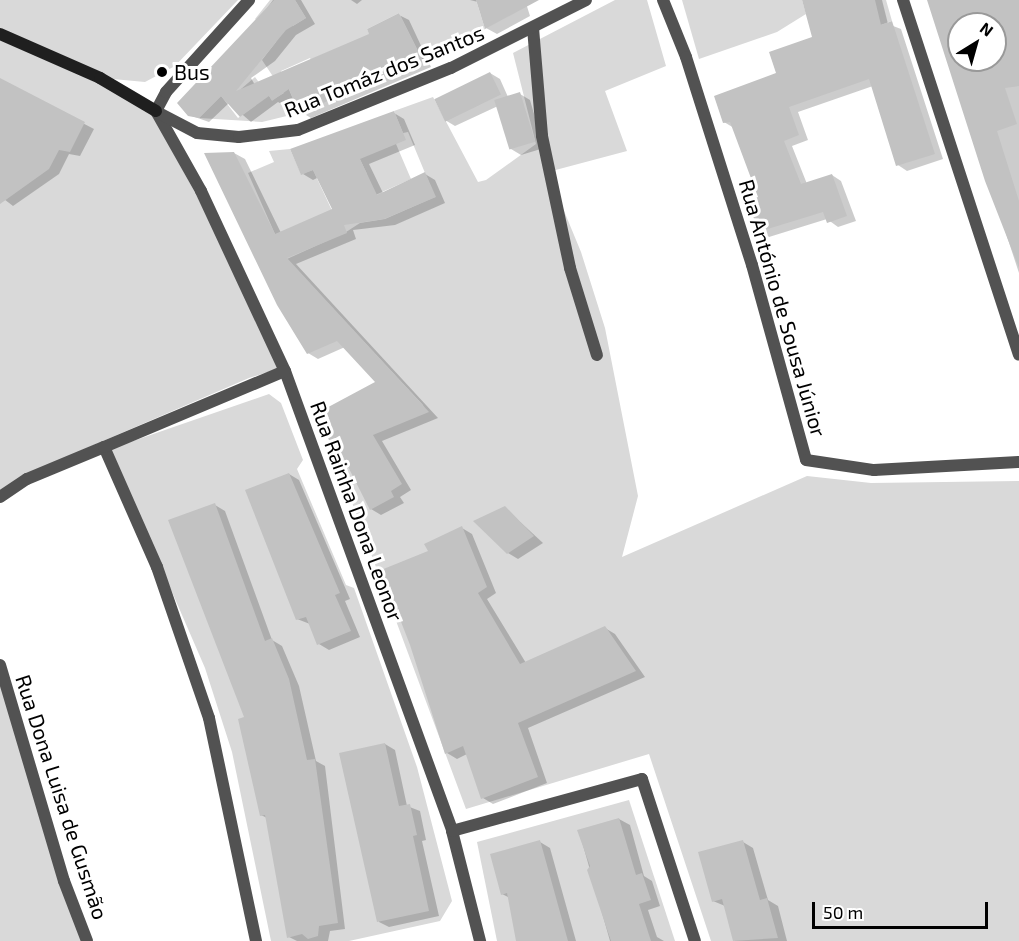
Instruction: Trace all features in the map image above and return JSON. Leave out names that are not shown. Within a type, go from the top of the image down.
[{"type":"street","points":[[0,34],[100,78],[156,111],[166,92],[249,0]]},
{"type":"street","name":"Rua Tomáz dos Santos","points":[[156,111],[197,133],[248,137],[298,130],[447,70],[586,0]]},
{"type":"street","name":"Rua António de Sousa Júnior","points":[[663,0],[686,57],[752,266],[806,460],[874,470],[1019,462]]},
{"type":"street","points":[[903,0],[1019,354]]},
{"type":"street","points":[[532,28],[542,136],[570,268],[597,355]]},
{"type":"street","name":"Rua Rainha Dona Leonor","points":[[156,111],[201,191],[285,371],[452,831],[479,941]]},
{"type":"street","points":[[0,497],[27,479],[285,371]]},
{"type":"street","points":[[104,447],[156,567],[209,718],[256,941]]},
{"type":"street","name":"Rua Dona Luisa de Gusmão","points":[[0,665],[64,881],[87,941]]},
{"type":"street","points":[[452,831],[642,779],[695,941]]},
{"type":"shaded area","points":[[0,0],[238,0],[175,66],[145,82],[102,78],[152,114],[198,198],[280,368],[249,378],[89,447],[0,497]]},
{"type":"shaded area","points":[[270,0],[275,0],[293,26],[306,18],[295,0],[476,0],[485,29],[423,61],[399,13],[367,29],[389,74],[329,100],[310,58],[281,71],[299,113],[262,122],[199,118],[221,96],[238,118],[256,105],[241,89],[255,77],[272,100],[284,93],[262,60],[276,42],[255,19]]},
{"type":"shaded area","points":[[615,0],[647,0],[666,66],[605,91],[627,151],[548,172],[581,252],[605,328],[638,496],[622,557],[807,476],[871,483],[1019,481],[1019,941],[711,941],[649,754],[466,809],[331,446],[398,416],[425,413],[423,405],[287,259],[331,239],[275,234],[248,173],[274,162],[269,151],[290,149],[301,174],[313,170],[343,234],[360,223],[385,219],[435,197],[408,132],[403,133],[394,111],[433,97],[478,182],[486,180],[536,144],[513,53]]},
{"type":"shaded area","points":[[682,0],[802,0],[806,14],[777,32],[699,59]]},
{"type":"shaded area","points":[[842,0],[886,0],[892,21],[863,31]]},
{"type":"shaded area","points":[[346,130],[396,144],[411,179],[362,201],[367,174]]},
{"type":"shaded area","points":[[269,394],[281,403],[303,460],[297,469],[346,585],[354,588],[417,767],[452,901],[440,921],[349,941],[271,941],[232,752],[205,668],[110,449]]},
{"type":"shaded area","points":[[0,665],[87,941],[0,941]]},
{"type":"shaded area","points":[[629,800],[675,941],[497,941],[477,842]]},
{"type":"building","points":[[274,0],[295,0],[306,18],[286,30],[236,91],[369,34],[367,29],[399,13],[423,61],[299,113],[289,89],[272,101],[269,96],[240,117],[221,96],[199,118],[188,116],[177,103]]},
{"type":"building","points":[[476,0],[539,0],[485,29]]},
{"type":"building","points":[[802,0],[875,0],[881,25],[892,21],[935,154],[896,166],[869,79],[789,107],[799,135],[784,141],[801,184],[832,174],[847,216],[827,223],[823,212],[758,232],[748,200],[758,197],[730,122],[723,123],[714,96],[776,73],[769,52],[812,37]]},
{"type":"building","points":[[927,0],[1019,0],[1019,86],[1005,88],[1017,124],[997,131],[1019,201],[1019,268],[985,181],[950,72],[1007,72],[1007,12],[947,12],[947,62]]},
{"type":"building","points":[[490,72],[501,94],[445,122],[434,99]]},
{"type":"building","points":[[0,78],[85,122],[70,152],[59,150],[49,169],[0,204]]},
{"type":"building","points":[[520,92],[535,142],[509,150],[494,100]]},
{"type":"building","points":[[394,111],[406,140],[360,159],[377,195],[425,172],[436,197],[384,219],[344,225],[347,233],[287,258],[429,412],[373,435],[402,484],[391,491],[394,497],[370,510],[336,443],[331,446],[319,412],[375,382],[337,341],[307,354],[277,305],[204,153],[234,152],[275,234],[332,209],[313,170],[301,175],[290,149]]},
{"type":"building","points":[[289,473],[340,593],[335,595],[351,631],[317,645],[306,617],[296,620],[245,490]]},
{"type":"building","points":[[215,503],[265,641],[272,638],[289,679],[307,760],[315,759],[338,923],[319,926],[318,936],[308,939],[302,934],[287,938],[265,815],[260,816],[238,719],[244,717],[168,520]]},
{"type":"building","points":[[505,506],[534,536],[507,554],[473,521]]},
{"type":"building","points":[[462,526],[487,587],[478,593],[520,664],[605,626],[636,671],[518,723],[538,777],[481,799],[463,746],[445,754],[410,645],[381,570],[428,551],[424,544]]},
{"type":"building","points":[[385,743],[399,806],[410,804],[417,835],[413,836],[429,911],[377,922],[339,753]]},
{"type":"building","points":[[619,818],[636,875],[642,873],[651,900],[639,904],[651,941],[611,941],[587,870],[590,866],[577,830]]},
{"type":"building","points":[[540,840],[568,941],[516,941],[507,893],[501,895],[490,854]]},
{"type":"building","points":[[743,840],[760,900],[767,898],[778,938],[733,941],[722,899],[712,902],[698,852]]},
{"type":"place","name":"Bus","points":[[162,72]]}]
